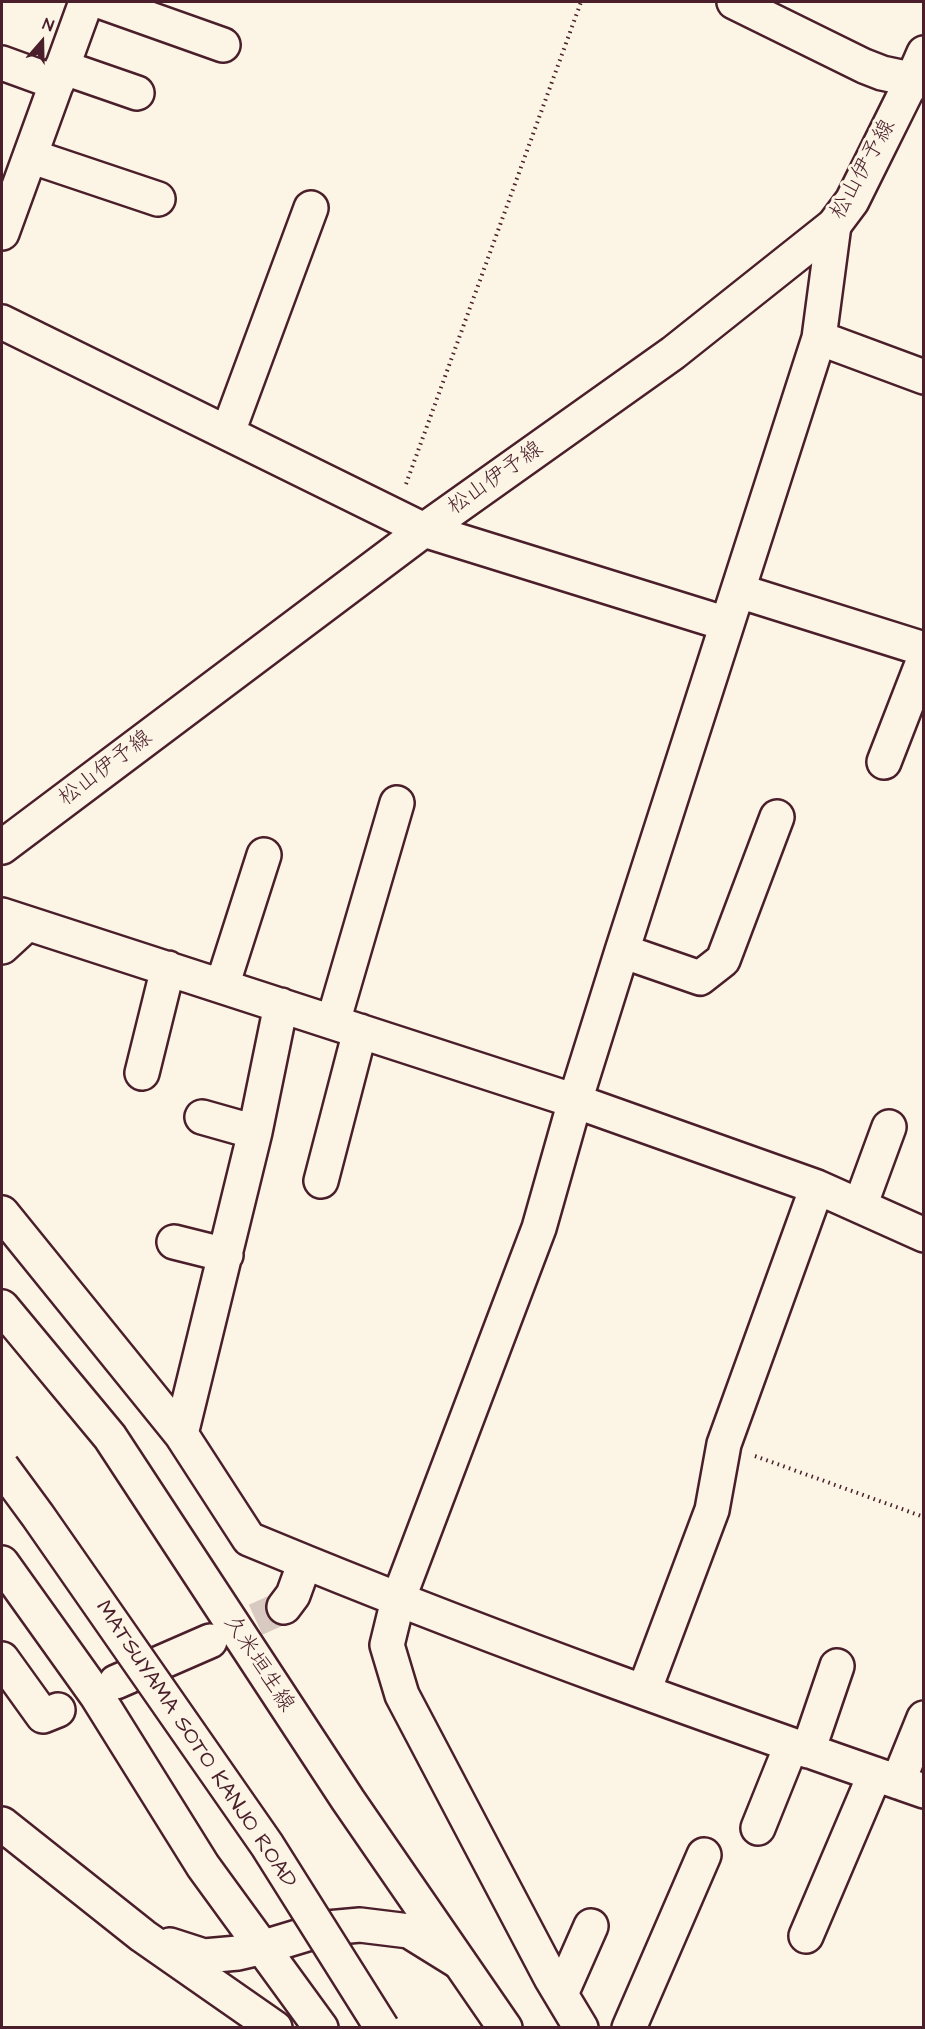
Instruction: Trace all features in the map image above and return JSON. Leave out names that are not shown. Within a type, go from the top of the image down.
[{"type":"main road","points":[[5,216],[30,156],[86,2]]},
{"type":"main road","points":[[102,2],[223,45]]},
{"type":"main road","points":[[734,2],[882,73],[920,71]]},
{"type":"main road","points":[[2,63],[137,93]]},
{"type":"main road","name":"松山伊予線","points":[[2,847],[424,530],[674,353],[834,225],[852,201],[920,71]]},
{"type":"main road","points":[[30,156],[158,199]]},
{"type":"main road","points":[[228,432],[311,208]]},
{"type":"main road","points":[[581,2028],[402,1695],[387,1645],[398,1600],[539,1228],[575,1101],[622,951],[819,338],[834,225]]},
{"type":"main road","points":[[2,322],[424,530],[727,624]]},
{"type":"main road","points":[[819,338],[924,377]]},
{"type":"main road","points":[[738,591],[924,649]]},
{"type":"main road","points":[[884,762],[924,658]]},
{"type":"main road","points":[[321,1181],[347,1027],[397,803]]},
{"type":"main road","points":[[622,951],[700,978],[723,960],[777,817]]},
{"type":"main road","points":[[222,986],[264,855]]},
{"type":"main road","points":[[2,947],[14,920],[168,968],[575,1101],[817,1187],[924,1235]]},
{"type":"main road","points":[[142,1073],[168,968]]},
{"type":"main road","points":[[181,1434],[255,1132],[281,1005]]},
{"type":"main road","points":[[202,1117],[255,1132]]},
{"type":"main road","points":[[860,1206],[889,1127]]},
{"type":"main road","points":[[644,1691],[712,1510],[724,1444],[817,1187]]},
{"type":"main road","points":[[2,1213],[181,1434],[249,1539],[398,1600],[800,1748],[899,1782]]},
{"type":"main road","points":[[174,1242],[226,1255]]},
{"type":"main road","name":"久米垣生線","points":[[2,1307],[110,1437],[329,1772],[505,2028]]},
{"type":"main road","name":"MATSUYAMA SOTO KANJO ROAD","points":[[2,1467],[267,1845],[382,2028]]},
{"type":"main road","points":[[284,1607],[293,1595],[305,1562]]},
{"type":"main road","points":[[2,1563],[96,1696],[203,1866],[321,2028]]},
{"type":"main road","points":[[116,1682],[210,1641]]},
{"type":"main road","points":[[2,1659],[43,1716],[58,1710]]},
{"type":"main road","points":[[758,1828],[800,1748],[837,1666]]},
{"type":"main road","points":[[806,1936],[899,1782],[924,1718]]},
{"type":"main road","points":[[2,1824],[143,1936],[275,2028]]},
{"type":"main road","points":[[629,2028],[704,1855]]},
{"type":"main road","points":[[143,1936],[204,1956],[238,1953],[327,1928],[360,1925],[409,1931],[459,1962]]},
{"type":"main road","points":[[561,1994],[591,1926]]},
{"type":"path","points":[[394,516],[581,2]]},
{"type":"path","points":[[724,1444],[924,1517]]},
{"type":"tunnel","points":[[211,1640],[284,1607]]}]
